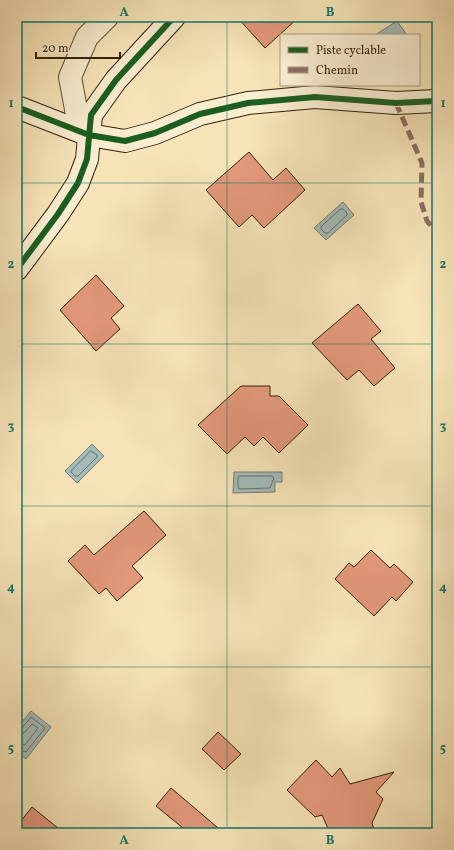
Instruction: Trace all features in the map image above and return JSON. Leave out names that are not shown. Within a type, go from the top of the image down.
[{"type":"street","points":[[17,269],[58,214],[78,183],[87,159],[84,133],[70,77],[87,37],[107,17]]},
{"type":"street","points":[[84,133],[91,115],[116,80],[174,17]]},
{"type":"street","points":[[17,107],[84,133],[125,141],[155,133],[200,114],[248,103],[315,98],[396,104],[437,101]]},
{"type":"water","points":[[397,21],[406,34],[377,34]]},
{"type":"water","points":[[343,202],[354,215],[326,240],[314,228]]},
{"type":"water","points":[[92,444],[104,456],[77,483],[65,471]]},
{"type":"water","points":[[234,472],[282,472],[282,482],[275,482],[275,492],[233,493]]},
{"type":"water","points":[[31,711],[51,727],[26,759],[17,752],[17,728]]},
{"type":"building","points":[[237,17],[299,17],[280,34],[265,48]]},
{"type":"building","points":[[249,152],[273,180],[286,168],[305,190],[264,228],[252,215],[239,227],[206,190]]},
{"type":"building","points":[[96,275],[124,306],[111,318],[120,329],[96,351],[60,310]]},
{"type":"building","points":[[358,304],[381,331],[371,339],[395,368],[374,386],[359,370],[347,380],[312,343]]},
{"type":"building","points":[[241,386],[270,386],[270,396],[279,396],[308,425],[279,453],[263,437],[254,446],[245,437],[227,454],[198,425]]},
{"type":"building","points":[[144,511],[166,535],[132,566],[143,578],[117,601],[106,588],[99,594],[68,561],[85,545],[94,555]]},
{"type":"building","points":[[371,550],[390,568],[394,564],[413,582],[396,601],[392,597],[374,616],[335,579],[349,563],[354,567]]},
{"type":"building","points":[[218,732],[241,754],[224,770],[202,749]]},
{"type":"building","points":[[316,760],[332,777],[340,768],[350,784],[394,772],[376,792],[383,799],[372,823],[375,833],[330,833],[322,815],[315,817],[287,790]]},
{"type":"building","points":[[171,788],[224,833],[189,833],[156,806]]},
{"type":"building","points":[[32,807],[64,833],[17,833],[17,826]]},
{"type":"marked path","points":[[396,103],[422,163],[421,202],[427,221],[437,233]]},
{"type":"cycle path","points":[[17,269],[58,214],[78,183],[87,159],[91,115],[116,80],[174,17]]},
{"type":"cycle path","points":[[17,107],[89,135],[125,141],[155,133],[200,114],[248,103],[315,97],[396,103],[437,101]]}]
